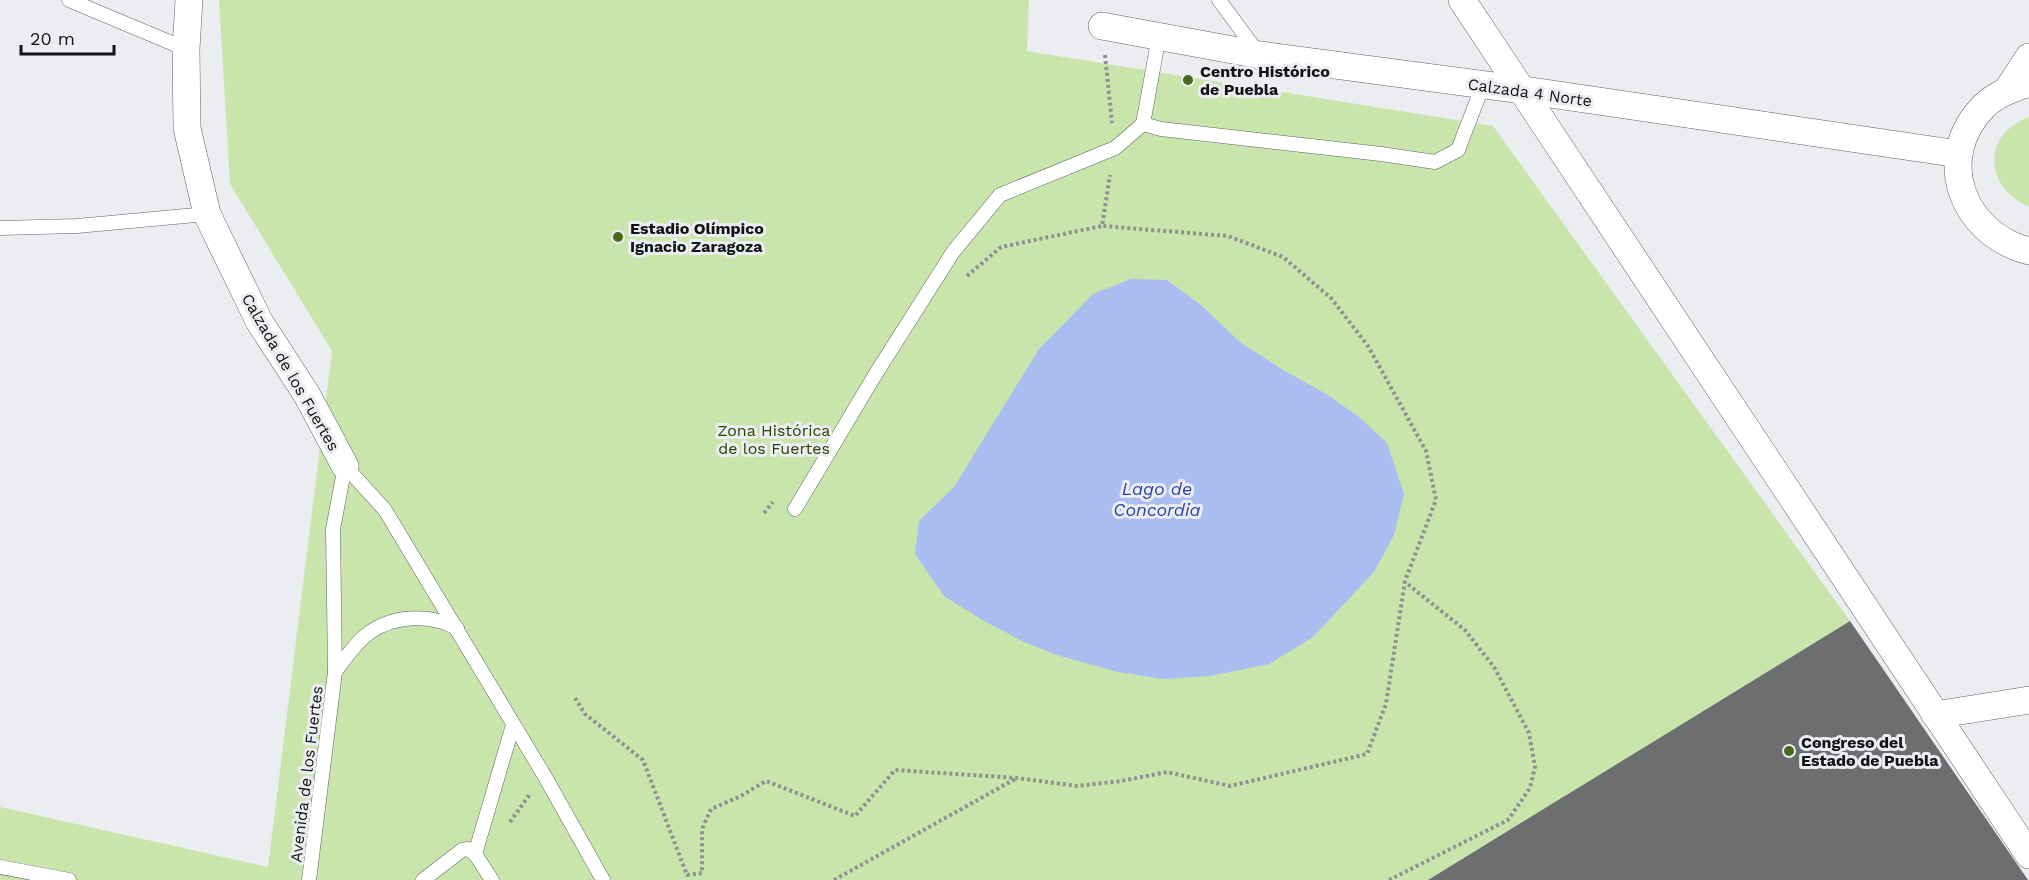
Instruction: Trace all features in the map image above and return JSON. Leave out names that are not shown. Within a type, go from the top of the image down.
[{"type":"street","name":"Calzada de los Fuertes","points":[[189,0],[186,49],[187,128],[207,214],[259,321],[307,395],[345,466]]},
{"type":"street","points":[[1462,0],[2029,855]]},
{"type":"street","name":"Calzada 4 Norte","points":[[1102,26],[1260,55],[1523,90],[1959,154]]},
{"type":"street","points":[[2029,57],[2019,86],[1984,105],[1968,128],[1959,154],[1959,180],[1967,205],[1982,226],[2003,242],[2029,251]]},
{"type":"street","points":[[1935,715],[2029,700]]},
{"type":"lane","points":[[69,0],[186,49]]},
{"type":"lane","points":[[1220,0],[1260,55]]},
{"type":"lane","points":[[795,509],[875,375],[953,252],[1000,195],[1114,148],[1143,124],[1159,36]]},
{"type":"lane","points":[[1143,124],[1161,129],[1435,162],[1458,150],[1483,86]]},
{"type":"lane","points":[[0,228],[77,226],[207,214]]},
{"type":"lane","name":"Calzada de los Fuertes","points":[[345,466],[385,510],[544,775],[603,880]]},
{"type":"lane","name":"Calzada de los Fuertes","points":[[335,672],[333,529],[345,466]]},
{"type":"lane","points":[[335,672],[366,635],[393,621],[435,619],[457,628]]},
{"type":"lane","name":"Avenida de los Fuertes","points":[[309,880],[335,672]]},
{"type":"lane","points":[[475,854],[513,725]]},
{"type":"lane","points":[[423,880],[462,850],[468,849],[475,854],[492,880]]},
{"type":"lane","points":[[0,867],[69,880]]},
{"type":"path","points":[[1101,226],[1114,148],[1102,26]]},
{"type":"path","points":[[575,699],[585,714],[643,760],[687,878],[702,873],[702,830],[711,809],[739,797],[766,781],[855,816],[895,770],[1017,778],[1077,786],[1121,781],[1167,772],[1230,786],[1367,754],[1386,704],[1405,581],[1436,500],[1426,451],[1368,346],[1331,298],[1283,257],[1227,236],[1101,226],[1001,247],[959,283]]},
{"type":"path","points":[[764,513],[779,494]]},
{"type":"path","points":[[1389,880],[1508,820],[1530,788],[1535,767],[1529,733],[1494,667],[1465,630],[1405,581]]},
{"type":"path","points":[[834,880],[1017,778]]},
{"type":"green space","name":"Zona Histórica de los Fuertes","points":[[219,0],[1029,0],[1027,51],[1493,126],[1850,621],[1428,880],[0,880],[0,807],[268,867],[332,351],[230,184]]},
{"type":"green space","points":[[2029,117],[2029,207],[2014,198],[2003,187],[1994,161],[1996,148],[2002,136],[2013,125]]},
{"type":"water","name":"Lago de Concordia","points":[[1131,279],[1167,280],[1201,305],[1240,342],[1283,370],[1328,395],[1359,417],[1387,443],[1404,494],[1394,535],[1374,572],[1313,637],[1269,664],[1210,676],[1163,679],[1118,672],[1060,656],[1024,642],[944,596],[915,554],[919,521],[954,487],[1039,349],[1093,294]]},
{"type":"building","name":"Congreso del Estado de Puebla","points":[[1850,621],[2028,880],[1428,880]]},
{"type":"place","name":"Centro Histórico de Puebla","points":[[1188,80]]},
{"type":"place","name":"Estadio Olímpico Ignacio Zaragoza","points":[[618,237]]},
{"type":"place","name":"Congreso del Estado de Puebla","points":[[1789,751]]}]
